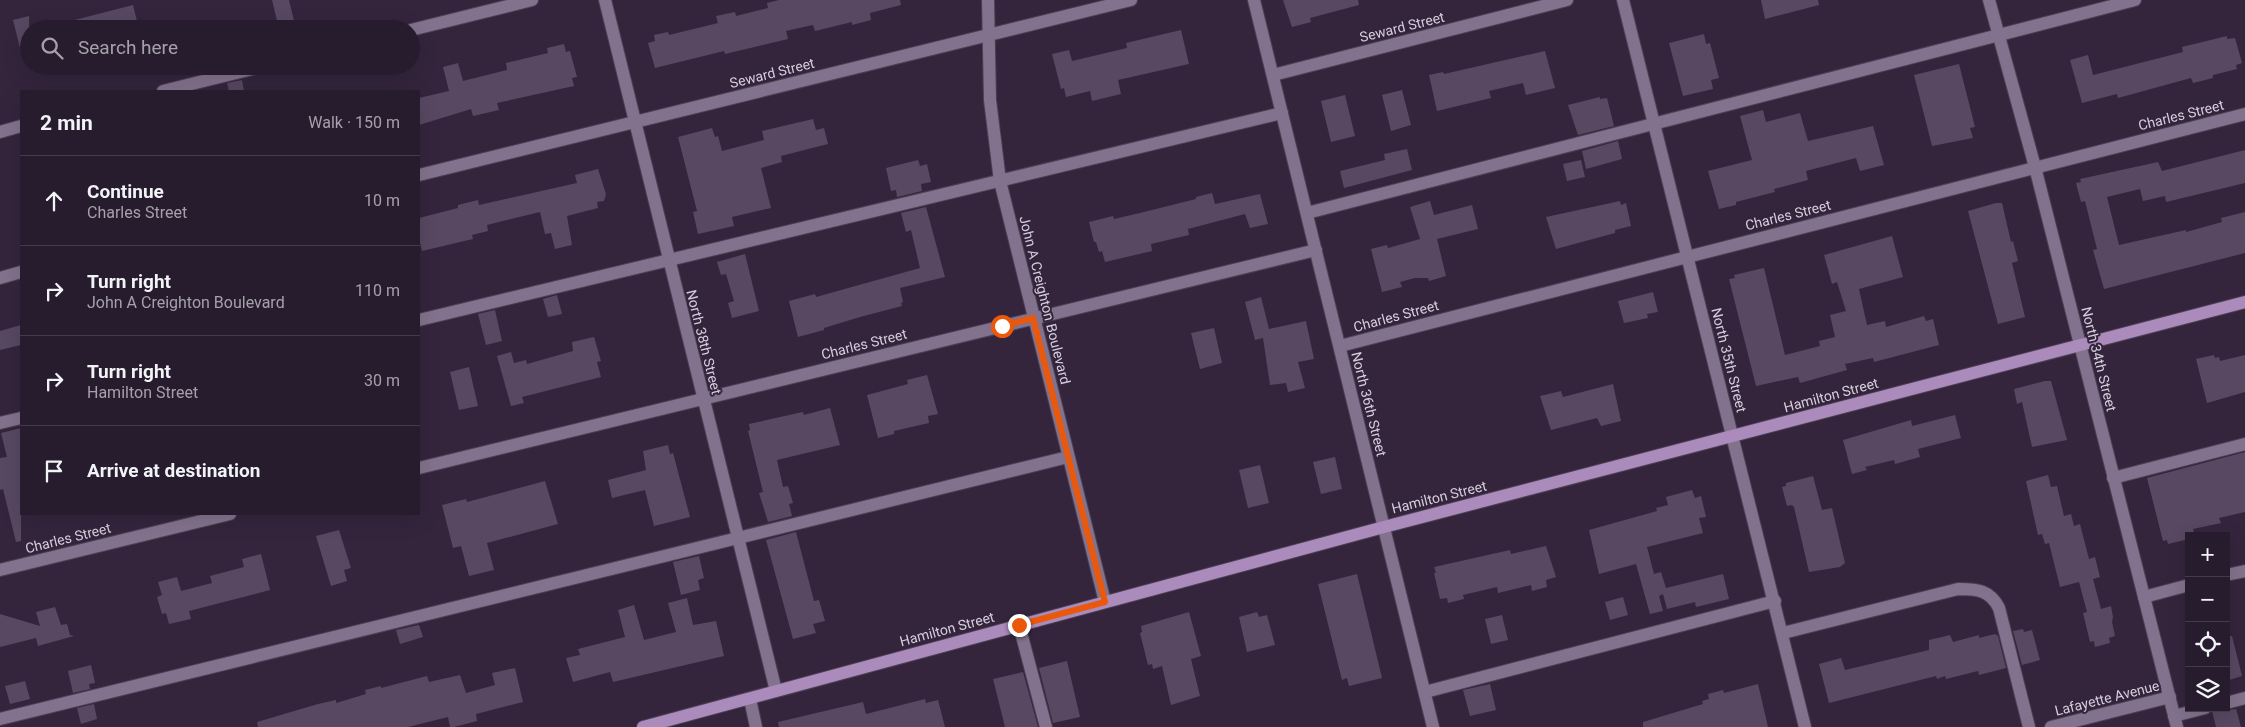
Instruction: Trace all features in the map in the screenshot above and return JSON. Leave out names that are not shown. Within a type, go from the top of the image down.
[{"type":"main road","name":"Hamilton Street","points":[[643,727],[1384,527],[2245,302]]},
{"type":"street","points":[[420,28],[532,0]]},
{"type":"street","name":"North 38th Street","points":[[605,0],[776,691]]},
{"type":"street","name":"John A Creighton Boulevard","points":[[988,0],[990,100],[1000,181],[1105,602]]},
{"type":"street","name":"Seward Street","points":[[420,175],[1132,0]]},
{"type":"street","name":"North 36th Street","points":[[1254,0],[1433,727]]},
{"type":"street","name":"Seward Street","points":[[1273,75],[1567,0]]},
{"type":"street","name":"North 35th Street","points":[[1622,0],[1806,727]]},
{"type":"street","name":"North 34th Street","points":[[1989,0],[2035,167],[2175,721]]},
{"type":"street","points":[[1307,213],[2135,0]]},
{"type":"street","points":[[167,90],[228,75]]},
{"type":"street","points":[[420,320],[1282,113]]},
{"type":"street","name":"Charles Street","points":[[1340,346],[2245,114]]},
{"type":"street","points":[[0,132],[20,126]]},
{"type":"street","name":"Charles Street","points":[[420,468],[1316,250]]},
{"type":"street","points":[[0,278],[20,272]]},
{"type":"street","points":[[0,423],[20,418]]},
{"type":"street","points":[[2113,478],[2245,444]]},
{"type":"street","points":[[0,720],[1068,457]]},
{"type":"street","name":"Charles Street","points":[[0,570],[226,515]]},
{"type":"street","points":[[2230,574],[2245,571]]},
{"type":"street","points":[[2144,596],[2185,586]]},
{"type":"street","points":[[1782,633],[1958,589],[1981,590],[1990,594],[2000,608],[2029,727]]},
{"type":"street","points":[[1425,692],[1775,601]]},
{"type":"street","points":[[1019,625],[1046,727]]},
{"type":"street","name":"Lafayette Avenue","points":[[2051,727],[2170,698]]},
{"type":"street","points":[[2230,702],[2245,698]]},
{"type":"street","points":[[750,699],[756,727]]},
{"type":"street","points":[[2175,721],[2196,712]]},
{"type":"building","points":[[272,0],[289,0],[294,20],[277,20]]},
{"type":"building","points":[[779,0],[900,0],[901,5],[870,13],[871,20],[852,25],[852,22],[815,31],[813,25],[786,31],[788,39],[725,54],[724,51],[655,68],[648,43],[655,41],[654,35],[668,32],[669,35],[718,23],[716,16],[735,12],[736,16],[768,8],[767,3]]},
{"type":"building","points":[[1283,0],[1358,0],[1359,5],[1310,18],[1311,22],[1292,27]]},
{"type":"building","points":[[1761,0],[1818,0],[1819,5],[1765,19]]},
{"type":"building","points":[[133,5],[137,20],[75,20]]},
{"type":"building","points":[[29,16],[29,20],[20,20],[20,48],[13,20]]},
{"type":"building","points":[[1181,30],[1189,64],[1118,80],[1121,94],[1092,101],[1090,91],[1066,97],[1064,88],[1061,89],[1052,54],[1069,50],[1072,61],[1127,48],[1126,43]]},
{"type":"building","points":[[1704,34],[1706,44],[1710,43],[1719,78],[1711,80],[1713,89],[1683,96],[1669,43]]},
{"type":"building","points":[[2227,36],[2227,39],[2235,38],[2242,63],[2236,65],[2237,69],[2213,75],[2213,78],[2193,83],[2191,78],[2118,98],[2117,94],[2082,103],[2070,60],[2088,55],[2093,75],[2183,52],[2182,47]]},
{"type":"building","points":[[564,44],[566,52],[570,51],[577,77],[572,78],[574,86],[497,103],[499,110],[473,116],[471,109],[420,125],[420,98],[449,91],[443,67],[458,63],[463,81],[507,70],[506,63],[548,53],[547,48]]},
{"type":"building","points":[[1545,51],[1555,88],[1526,95],[1523,83],[1489,91],[1491,98],[1437,111],[1429,75],[1443,72],[1444,74]]},
{"type":"building","points":[[1959,64],[1975,127],[1970,128],[1973,138],[1932,146],[1914,75]]},
{"type":"building","points":[[242,80],[244,90],[229,90],[227,83]]},
{"type":"building","points":[[1402,90],[1411,125],[1391,131],[1382,95]]},
{"type":"building","points":[[1345,95],[1355,136],[1331,142],[1321,101]]},
{"type":"building","points":[[1600,97],[1600,99],[1607,98],[1614,126],[1578,135],[1568,105]]},
{"type":"building","points":[[1763,110],[1766,122],[1800,113],[1808,141],[1873,126],[1884,165],[1860,171],[1856,158],[1806,171],[1808,180],[1774,189],[1775,192],[1736,202],[1736,205],[1719,209],[1708,171],[1752,160],[1740,116]]},
{"type":"building","points":[[813,119],[816,130],[824,128],[828,144],[781,156],[782,162],[761,168],[771,208],[732,217],[734,226],[698,234],[693,212],[697,211],[678,137],[712,128],[715,137],[718,136],[722,151],[764,140],[762,131]]},
{"type":"building","points":[[1618,141],[1622,159],[1586,169],[1582,151]]},
{"type":"building","points":[[1407,149],[1412,170],[1344,188],[1340,171],[1385,160],[1384,154]]},
{"type":"building","points":[[2245,150],[2245,183],[2166,202],[2165,196],[2143,201],[2140,189],[2107,197],[2119,245],[2186,230],[2186,232],[2222,222],[2221,218],[2245,212],[2245,253],[2104,289],[2093,250],[2097,249],[2085,201],[2081,202],[2076,183],[2081,182],[2080,179],[2158,162],[2162,171]]},
{"type":"building","points":[[918,160],[920,166],[927,164],[931,182],[921,184],[922,191],[897,197],[896,190],[891,191],[886,168]]},
{"type":"building","points":[[1581,160],[1585,177],[1567,181],[1563,164]]},
{"type":"building","points":[[598,169],[606,194],[604,201],[597,202],[598,208],[567,216],[572,245],[555,249],[551,233],[545,234],[540,212],[487,225],[488,231],[472,235],[473,239],[422,251],[420,218],[458,208],[458,205],[478,200],[479,205],[577,183],[575,175]]},
{"type":"building","points":[[1212,193],[1215,204],[1260,194],[1268,224],[1250,228],[1245,214],[1188,229],[1189,235],[1151,244],[1152,251],[1105,262],[1102,251],[1099,252],[1096,242],[1094,242],[1089,222],[1113,216],[1114,219],[1144,212]]},
{"type":"building","points":[[1430,201],[1434,215],[1472,205],[1478,229],[1437,239],[1446,276],[1429,281],[1428,278],[1415,278],[1400,282],[1402,287],[1382,292],[1371,249],[1387,245],[1388,248],[1420,239],[1410,207]]},
{"type":"building","points":[[1620,201],[1621,205],[1626,203],[1631,226],[1615,230],[1615,233],[1556,249],[1546,217]]},
{"type":"building","points":[[2002,203],[2011,242],[2013,241],[2018,261],[2012,263],[2025,317],[1998,324],[1968,211]]},
{"type":"building","points":[[926,207],[945,277],[900,288],[902,306],[798,337],[789,301],[815,294],[816,297],[920,268],[911,230],[906,232],[901,213]]},
{"type":"building","points":[[1892,236],[1903,277],[1859,289],[1867,325],[1885,321],[1886,327],[1924,316],[1926,321],[1933,319],[1939,345],[1874,362],[1873,358],[1845,364],[1847,370],[1800,383],[1798,377],[1756,386],[1729,279],[1735,278],[1734,275],[1764,268],[1785,355],[1820,346],[1819,341],[1835,337],[1830,315],[1846,311],[1837,282],[1832,284],[1824,255]]},
{"type":"building","points":[[745,254],[759,311],[732,318],[728,303],[734,301],[726,274],[721,275],[717,262]]},
{"type":"building","points":[[1653,292],[1658,312],[1647,314],[1648,318],[1624,323],[1618,301]]},
{"type":"building","points":[[557,295],[562,314],[548,317],[543,299]]},
{"type":"building","points":[[1261,297],[1269,329],[1306,321],[1314,359],[1298,362],[1305,388],[1288,392],[1286,383],[1270,385],[1263,338],[1255,340],[1245,302]]},
{"type":"building","points":[[495,310],[502,341],[486,345],[478,314]]},
{"type":"building","points":[[20,325],[20,345],[0,350],[0,331]]},
{"type":"building","points":[[1214,328],[1222,363],[1200,369],[1191,333]]},
{"type":"building","points":[[594,337],[601,361],[597,362],[601,377],[522,397],[524,403],[511,406],[497,356],[511,352],[514,363],[526,360],[527,364],[573,351],[572,342]]},
{"type":"building","points":[[2214,355],[2215,358],[2219,357],[2220,361],[2245,355],[2245,392],[2207,403],[2196,359]]},
{"type":"building","points":[[469,367],[478,406],[459,410],[450,372]]},
{"type":"building","points":[[927,375],[938,414],[928,416],[929,423],[894,431],[894,434],[878,438],[867,395],[908,384],[907,380]]},
{"type":"building","points":[[2051,381],[2067,440],[2032,447],[2022,402],[2017,404],[2014,389]]},
{"type":"building","points":[[1613,384],[1621,421],[1601,426],[1597,418],[1551,430],[1540,396],[1561,391],[1563,397]]},
{"type":"building","points":[[830,408],[840,445],[777,460],[783,487],[788,486],[793,503],[789,504],[792,516],[768,522],[759,493],[763,492],[748,431],[750,430],[749,424],[803,412],[804,415]]},
{"type":"building","points":[[1955,415],[1961,438],[1918,449],[1920,457],[1895,464],[1894,460],[1865,467],[1867,470],[1852,474],[1843,440],[1911,420],[1912,426]]},
{"type":"building","points":[[20,428],[21,541],[16,542],[3,489],[0,490],[0,458],[7,457],[1,433]]},
{"type":"building","points":[[668,445],[670,454],[673,453],[690,517],[654,526],[645,490],[612,498],[608,480],[646,470],[643,451]]},
{"type":"building","points":[[2245,452],[2245,512],[2219,518],[2221,523],[2193,529],[2194,532],[2185,532],[2185,540],[2168,544],[2167,540],[2163,541],[2147,478]]},
{"type":"building","points":[[1335,457],[1342,489],[1321,494],[1313,462]]},
{"type":"building","points":[[1260,465],[1269,503],[1248,508],[1239,470]]},
{"type":"building","points":[[2048,475],[2051,487],[2057,486],[2064,516],[2071,514],[2074,526],[2080,524],[2089,559],[2095,557],[2100,577],[2093,579],[2101,609],[2111,606],[2113,617],[2112,622],[2115,636],[2109,638],[2110,643],[2095,647],[2094,641],[2090,642],[2083,613],[2087,612],[2079,582],[2060,587],[2049,543],[2045,544],[2042,534],[2038,535],[2026,481]]},
{"type":"building","points":[[1813,476],[1822,510],[1832,508],[1845,563],[1840,567],[1809,572],[1794,507],[1792,505],[1787,506],[1782,487],[1786,486],[1786,483]]},
{"type":"building","points":[[545,481],[558,524],[487,543],[494,570],[469,576],[461,546],[453,548],[442,505],[466,499],[467,502]]},
{"type":"building","points":[[1692,490],[1695,498],[1701,496],[1706,517],[1699,518],[1703,533],[1647,547],[1654,574],[1661,572],[1666,588],[1723,574],[1729,599],[1696,607],[1695,602],[1667,609],[1663,594],[1659,596],[1663,611],[1650,614],[1636,564],[1599,574],[1589,530],[1657,511],[1656,508],[1668,505],[1666,497]]},
{"type":"building","points":[[339,530],[351,568],[344,570],[347,581],[331,586],[316,536]]},
{"type":"building","points":[[796,532],[814,601],[819,600],[825,621],[813,624],[816,633],[793,639],[766,540]]},
{"type":"building","points":[[1546,546],[1556,577],[1546,580],[1547,587],[1532,591],[1531,585],[1498,593],[1497,587],[1463,595],[1464,599],[1448,603],[1447,598],[1440,599],[1434,567],[1510,550],[1511,554]]},
{"type":"building","points":[[261,554],[270,590],[189,611],[191,619],[169,624],[166,613],[162,614],[157,597],[162,595],[158,582],[177,577],[181,591],[212,583],[210,576],[244,567],[242,559]]},
{"type":"building","points":[[699,556],[704,578],[698,580],[700,590],[681,595],[673,562]]},
{"type":"building","points":[[1357,574],[1382,678],[1349,686],[1347,678],[1342,680],[1318,584]]},
{"type":"building","points":[[1623,597],[1628,615],[1610,620],[1605,602]]},
{"type":"building","points":[[687,598],[693,625],[716,621],[724,656],[613,682],[610,672],[573,682],[566,658],[580,655],[578,649],[625,637],[618,610],[634,605],[644,640],[676,632],[668,603]]},
{"type":"building","points":[[55,607],[61,625],[67,624],[70,635],[74,636],[38,646],[36,638],[0,647],[0,614],[40,626],[36,612]]},
{"type":"building","points":[[1189,612],[1201,656],[1191,659],[1200,696],[1171,705],[1162,666],[1153,669],[1152,664],[1148,665],[1140,633],[1142,632],[1141,626]]},
{"type":"building","points":[[1257,612],[1259,617],[1267,615],[1275,645],[1247,652],[1239,617]]},
{"type":"building","points":[[1502,615],[1508,640],[1491,644],[1485,619]]},
{"type":"building","points":[[419,625],[423,637],[400,644],[396,630]]},
{"type":"building","points":[[2023,629],[2024,632],[2032,630],[2040,660],[2022,665],[2013,631]]},
{"type":"building","points":[[1995,634],[1998,636],[2006,668],[1979,675],[1978,671],[1946,679],[1945,676],[1937,679],[1936,676],[1829,703],[1819,664],[1841,658],[1845,670],[1929,650],[1929,640],[1950,635],[1953,642],[1979,635],[1979,638]]},
{"type":"building","points":[[2230,636],[2232,636],[2242,676],[2230,680],[2230,667]]},
{"type":"building","points":[[1067,661],[1080,717],[1053,723],[1039,668]]},
{"type":"building","points":[[91,665],[95,683],[89,684],[90,689],[73,693],[68,671]]},
{"type":"building","points":[[515,668],[523,702],[476,714],[477,721],[454,727],[450,727],[448,717],[408,727],[258,727],[257,722],[318,704],[336,700],[336,703],[366,694],[365,690],[381,686],[381,688],[427,676],[429,682],[460,675],[466,693],[495,685],[492,673]]},
{"type":"building","points":[[1023,672],[1038,727],[1005,727],[993,679]]},
{"type":"building","points":[[25,681],[30,699],[10,704],[5,686]]},
{"type":"building","points":[[1490,684],[1496,710],[1470,716],[1463,690]]},
{"type":"building","points":[[1758,684],[1768,727],[1643,727],[1643,722],[1703,704],[1702,701],[1709,699],[1708,694],[1723,690],[1724,693]]},
{"type":"building","points":[[925,699],[926,703],[938,700],[945,727],[779,727],[778,722],[863,702],[866,714]]},
{"type":"building","points":[[94,704],[97,719],[81,724],[77,708]]},
{"type":"building","points":[[2236,709],[2241,727],[2216,727],[2212,712],[2230,712],[2230,710]]},
{"type":"route","points":[[1002,326],[1033,318],[1105,602],[1019,625]]}]
